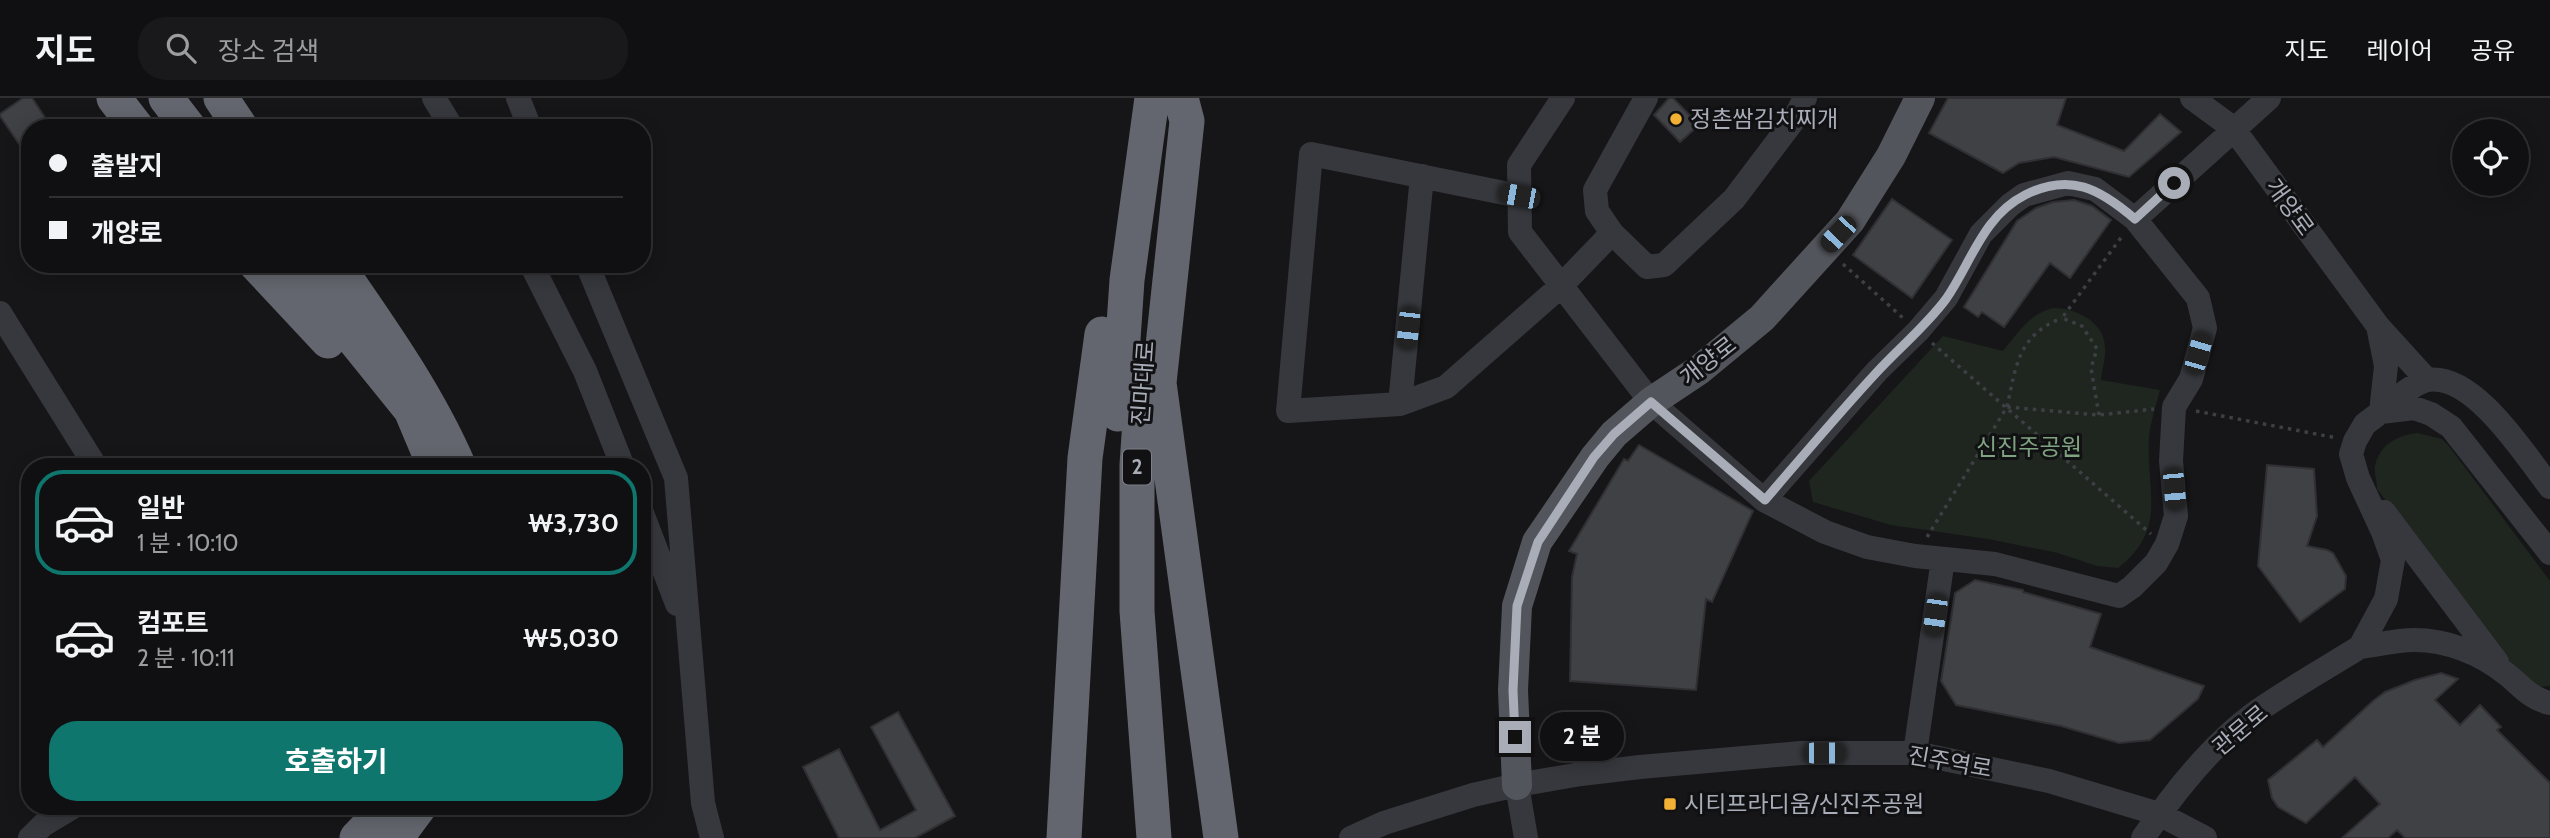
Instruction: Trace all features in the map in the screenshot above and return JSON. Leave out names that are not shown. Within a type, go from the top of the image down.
[{"type":"highway","points":[[114,98],[130,119]]},
{"type":"highway","points":[[166,98],[182,119]]},
{"type":"highway","points":[[220,98],[235,119]]},
{"type":"highway","name":"진마대로","points":[[1131,838],[1114,612],[1114,465],[1127,281],[1152,98]]},
{"type":"highway","name":"진마대로","points":[[1154,838],[1137,611],[1137,466],[1150,283],[1175,98]]},
{"type":"highway","points":[[1181,98],[1187,121],[1159,383],[1221,838]]},
{"type":"highway","points":[[1064,838],[1085,458],[1118,224],[1140,176]]},
{"type":"highway","points":[[264,273],[359,375],[411,410]]},
{"type":"highway","points":[[300,273],[411,410],[431,458]]},
{"type":"highway","points":[[342,273],[430,409],[454,458]]},
{"type":"highway","points":[[357,838],[379,815]]},
{"type":"highway","points":[[396,838],[413,815]]},
{"type":"main road","name":"개양로","points":[[1517,785],[1513,690],[1517,606],[1538,542],[1594,457],[1614,434],[1651,402],[1699,370],[1762,318],[1850,221],[1891,156],[1920,98]]},
{"type":"street","points":[[434,98],[447,119]]},
{"type":"street","points":[[518,98],[526,119]]},
{"type":"street","points":[[1563,98],[1519,165],[1520,232],[1651,402],[1765,500],[1825,532],[1867,547],[1915,556],[1995,564],[2119,596],[2132,587],[2156,563],[2167,544],[2176,516],[2171,461],[2174,407],[2191,379],[2205,328],[2198,298],[2135,219],[2095,189],[2067,183],[2024,195],[1982,234],[1946,298],[1918,331],[1877,371],[1765,500]]},
{"type":"street","points":[[1641,100],[1595,190],[1597,211],[1612,233],[1647,267],[1664,265],[1734,199],[1793,121],[1805,98]]},
{"type":"street","name":"개양로","points":[[2192,98],[2233,128],[2378,326],[2427,380]]},
{"type":"street","points":[[2135,219],[2269,98]]},
{"type":"street","points":[[1519,196],[1311,154],[1288,411],[1400,404],[1446,387],[1561,286],[1612,233]]},
{"type":"street","points":[[1400,404],[1422,176]]},
{"type":"street","points":[[536,273],[585,371],[620,458]]},
{"type":"street","points":[[591,273],[676,478],[703,803],[712,838]]},
{"type":"street","points":[[0,313],[90,458]]},
{"type":"street","points":[[2378,326],[2386,366],[2381,412]]},
{"type":"street","points":[[2360,647],[2386,599],[2393,560],[2358,478],[2351,454],[2365,424],[2410,389],[2427,380],[2454,384],[2472,394],[2497,419],[2550,487]]},
{"type":"street","points":[[2381,412],[2414,408],[2431,414],[2451,427],[2550,554]]},
{"type":"street","points":[[2358,478],[2506,674],[2538,701],[2550,703]]},
{"type":"street","points":[[651,536],[688,641]]},
{"type":"street","points":[[1915,753],[1943,559]]},
{"type":"street","points":[[2360,647],[2415,640],[2455,647],[2468,650],[2506,674]]},
{"type":"street","name":"관문로","points":[[2143,838],[2198,767],[2257,712],[2360,647]]},
{"type":"street","name":"진주역로","points":[[1350,838],[1417,811],[1517,785],[1640,767],[1801,753],[1915,753],[2049,781],[2159,814],[2205,838]]},
{"type":"street","name":"개양로","points":[[1517,785],[1526,838]]},
{"type":"street","points":[[30,838],[43,825],[60,815]]},
{"type":"path","points":[[1915,556],[2007,407],[2018,355],[2044,325],[2062,318],[2135,219]]},
{"type":"path","points":[[1825,248],[2147,532],[2167,544]]},
{"type":"path","points":[[2062,318],[2082,326],[2097,349],[2091,368],[2099,415]]},
{"type":"path","points":[[2007,407],[2099,415],[2174,407],[2355,441]]},
{"type":"green space","name":"신진주공원","points":[[2053,308],[2079,313],[2100,330],[2105,351],[2101,380],[2160,390],[2149,438],[2149,524],[2144,539],[2118,568],[2097,566],[2058,553],[1988,539],[1891,525],[1813,502],[1809,481],[1943,336],[2003,351],[2031,319]]},
{"type":"green space","points":[[2417,433],[2442,439],[2449,446],[2550,581],[2550,686],[2538,687],[2525,682],[2377,489],[2375,466],[2381,452],[2390,442]]},
{"type":"building","points":[[23,98],[32,98],[46,119],[21,119],[21,147],[0,114]]},
{"type":"building","name":"정촌쌈김치찌개","points":[[1669,98],[1673,98],[1699,125],[1680,142],[1654,115]]},
{"type":"building","points":[[1948,98],[2066,98],[2057,125],[2124,151],[2160,114],[2181,132],[2129,177],[2054,157],[2019,163],[2003,173],[1929,133]]},
{"type":"building","points":[[1892,199],[1952,240],[1912,298],[1853,255]]},
{"type":"building","points":[[2074,200],[2092,206],[2111,220],[2070,278],[2050,263],[2004,327],[1982,312],[1978,317],[1964,307],[2017,221],[2036,208],[2053,202]]},
{"type":"building","points":[[1639,445],[1753,511],[1712,602],[1706,599],[1696,690],[1570,681],[1572,577],[1577,554],[1569,551],[1624,459],[1628,461]]},
{"type":"building","points":[[2267,465],[2314,469],[2317,516],[2307,546],[2333,553],[2346,576],[2345,589],[2300,622],[2258,566]]},
{"type":"building","points":[[1975,580],[2023,590],[2101,614],[2090,647],[2204,686],[2198,699],[2150,740],[2119,743],[2061,726],[1956,705],[1941,681],[1955,593]]},
{"type":"building","points":[[2441,673],[2458,679],[2435,700],[2460,725],[2480,705],[2501,727],[2497,730],[2550,783],[2550,838],[2405,838],[2397,830],[2388,838],[2342,838],[2380,804],[2355,777],[2306,823],[2278,807],[2272,798],[2268,780],[2317,740],[2323,747],[2385,692]]},
{"type":"building","points":[[898,712],[955,816],[915,838],[839,838],[803,767],[839,749],[880,830],[916,810],[871,727]]},
{"type":"place","name":"정촌쌈김치찌개","points":[[1676,119]]},
{"type":"place","name":"시티프라디움/신진주공원","points":[[1670,804]]},
{"type":"route","points":[[1515,737],[1513,690],[1517,606],[1538,542],[1594,457],[1614,434],[1651,402],[1765,500],[1877,371],[1918,331],[1946,298],[1982,234],[2011,205],[2024,195],[2067,183],[2095,189],[2135,219],[2174,183]]}]
